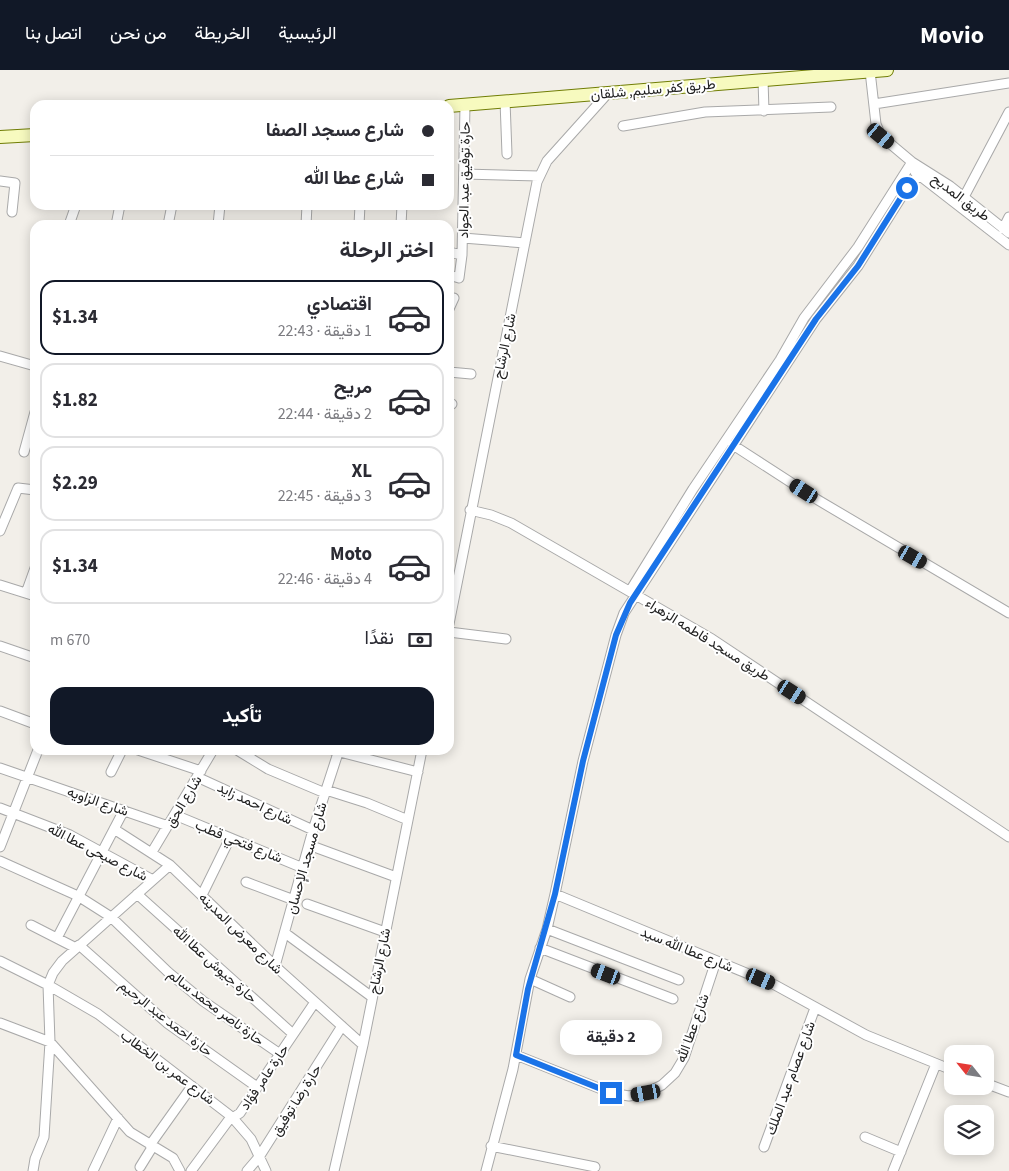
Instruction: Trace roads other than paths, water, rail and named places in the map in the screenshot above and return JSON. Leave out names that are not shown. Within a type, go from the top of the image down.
[{"type":"street","name":"طريق كفر سليم, شلقان","points":[[454,106],[887,70]]},
{"type":"street","name":"طريق المدبح","points":[[870,71],[876,124],[881,136],[912,162],[964,197],[1006,231]]},
{"type":"street","points":[[763,80],[764,111]]},
{"type":"street","points":[[874,104],[1009,83]]},
{"type":"street","name":"شارع الرشاح","points":[[454,584],[539,176],[548,161],[609,92]]},
{"type":"street","points":[[505,101],[507,154]]},
{"type":"street","name":"حارة توفيق عبد الجواد","points":[[454,277],[458,278],[462,255],[465,105]]},
{"type":"street","points":[[623,126],[705,112],[831,107]]},
{"type":"street","points":[[964,197],[1009,112]]},
{"type":"street","points":[[0,137],[30,135]]},
{"type":"street","name":"طريق المدبح","points":[[912,162],[918,176],[971,214],[1009,245]]},
{"type":"street","points":[[486,1171],[516,1055],[530,979],[547,929],[583,761],[616,635],[624,613],[633,592],[693,489],[780,360],[804,318],[858,247],[912,162]]},
{"type":"street","points":[[464,174],[539,176]]},
{"type":"street","points":[[633,592],[783,372],[816,319],[858,266],[907,188],[918,176]]},
{"type":"street","points":[[0,181],[15,183],[12,212]]},
{"type":"street","points":[[1006,231],[1009,217]]},
{"type":"street","points":[[463,238],[525,243]]},
{"type":"street","points":[[454,253],[462,255]]},
{"type":"street","points":[[0,356],[30,365]]},
{"type":"street","points":[[454,372],[470,374]]},
{"type":"street","points":[[24,452],[30,430]]},
{"type":"street","points":[[733,445],[818,500],[1009,613]]},
{"type":"street","points":[[0,531],[18,489],[21,487],[30,489]]},
{"type":"street","name":"طريق مسجد فاطمه الزهراء","points":[[470,510],[491,515],[511,523],[712,639],[1009,837]]},
{"type":"street","points":[[26,593],[30,582]]},
{"type":"street","points":[[0,584],[30,594]]},
{"type":"street","points":[[454,633],[506,639]]},
{"type":"street","points":[[0,646],[30,656]]},
{"type":"street","points":[[0,711],[30,722]]},
{"type":"street","points":[[0,847],[36,755]]},
{"type":"street","points":[[111,772],[120,755]]},
{"type":"street","name":"شارع احمد زايد","points":[[151,755],[199,774],[313,830]]},
{"type":"street","name":"شارع الحق","points":[[152,852],[210,755]]},
{"type":"street","points":[[245,755],[268,769],[325,792],[367,802],[408,820]]},
{"type":"street","name":"شارع مسجد الإحسان","points":[[275,966],[335,755]]},
{"type":"street","points":[[352,755],[418,772]]},
{"type":"street","name":"شارع الرشاح","points":[[334,1171],[363,1045],[421,755]]},
{"type":"street","name":"شارع الزاويه","points":[[0,768],[168,826]]},
{"type":"street","name":"شارع صبحى عطا الله","points":[[0,808],[70,835],[153,880]]},
{"type":"street","points":[[57,938],[124,810]]},
{"type":"street","name":"شارع فتحي قطب","points":[[175,815],[303,868]]},
{"type":"street","name":"شارع معرض المدينه","points":[[114,829],[170,865],[275,966],[363,1045]]},
{"type":"street","points":[[202,895],[230,838]]},
{"type":"street","points":[[309,845],[396,877]]},
{"type":"street","name":"حارة ناصر محمد سالم","points":[[0,861],[78,896],[111,917],[168,972],[203,1001],[280,1054]]},
{"type":"street","points":[[33,1171],[35,1159],[44,1137],[50,1042],[48,985],[53,973],[62,961],[77,947],[170,865]]},
{"type":"street","points":[[246,882],[294,900]]},
{"type":"street","name":"حارة جيوش عطا الله","points":[[137,894],[293,1034]]},
{"type":"street","name":"شارع عطا الله سيد","points":[[555,894],[775,986],[866,1035],[944,1067]]},
{"type":"street","points":[[308,904],[385,932]]},
{"type":"street","name":"حارة احمد عبد الرحيم","points":[[31,925],[77,947],[167,1022],[257,1087]]},
{"type":"street","points":[[547,929],[679,980]]},
{"type":"street","points":[[284,934],[372,997]]},
{"type":"street","points":[[540,948],[673,999]]},
{"type":"street","name":"شارع عطا الله","points":[[516,1055],[611,1093],[629,1096],[646,1093],[662,1085],[675,1073],[684,1058],[716,961]]},
{"type":"street","name":"شارع عمر بن الخطاب","points":[[0,962],[48,985],[98,1014],[232,1117],[250,1139],[266,1171]]},
{"type":"street","points":[[530,979],[570,997]]},
{"type":"street","name":"حارة عامر فؤاد","points":[[190,1171],[232,1117],[240,1113],[315,1002]]},
{"type":"street","name":"شارع عصام عبد الملك","points":[[764,1147],[815,1008]]},
{"type":"street","points":[[0,1023],[50,1042],[130,1132],[173,1158],[180,1171]]},
{"type":"street","name":"حارة رضا توفيق","points":[[247,1171],[259,1157],[342,1026]]},
{"type":"street","points":[[893,1171],[936,1064]]},
{"type":"street","points":[[140,1168],[152,1146],[192,1086]]},
{"type":"street","points":[[994,1086],[1009,1092]]},
{"type":"street","points":[[93,1171],[118,1118]]},
{"type":"street","points":[[864,1138],[901,1152]]},
{"type":"street","points":[[491,1146],[577,1167],[595,1167]]}]
